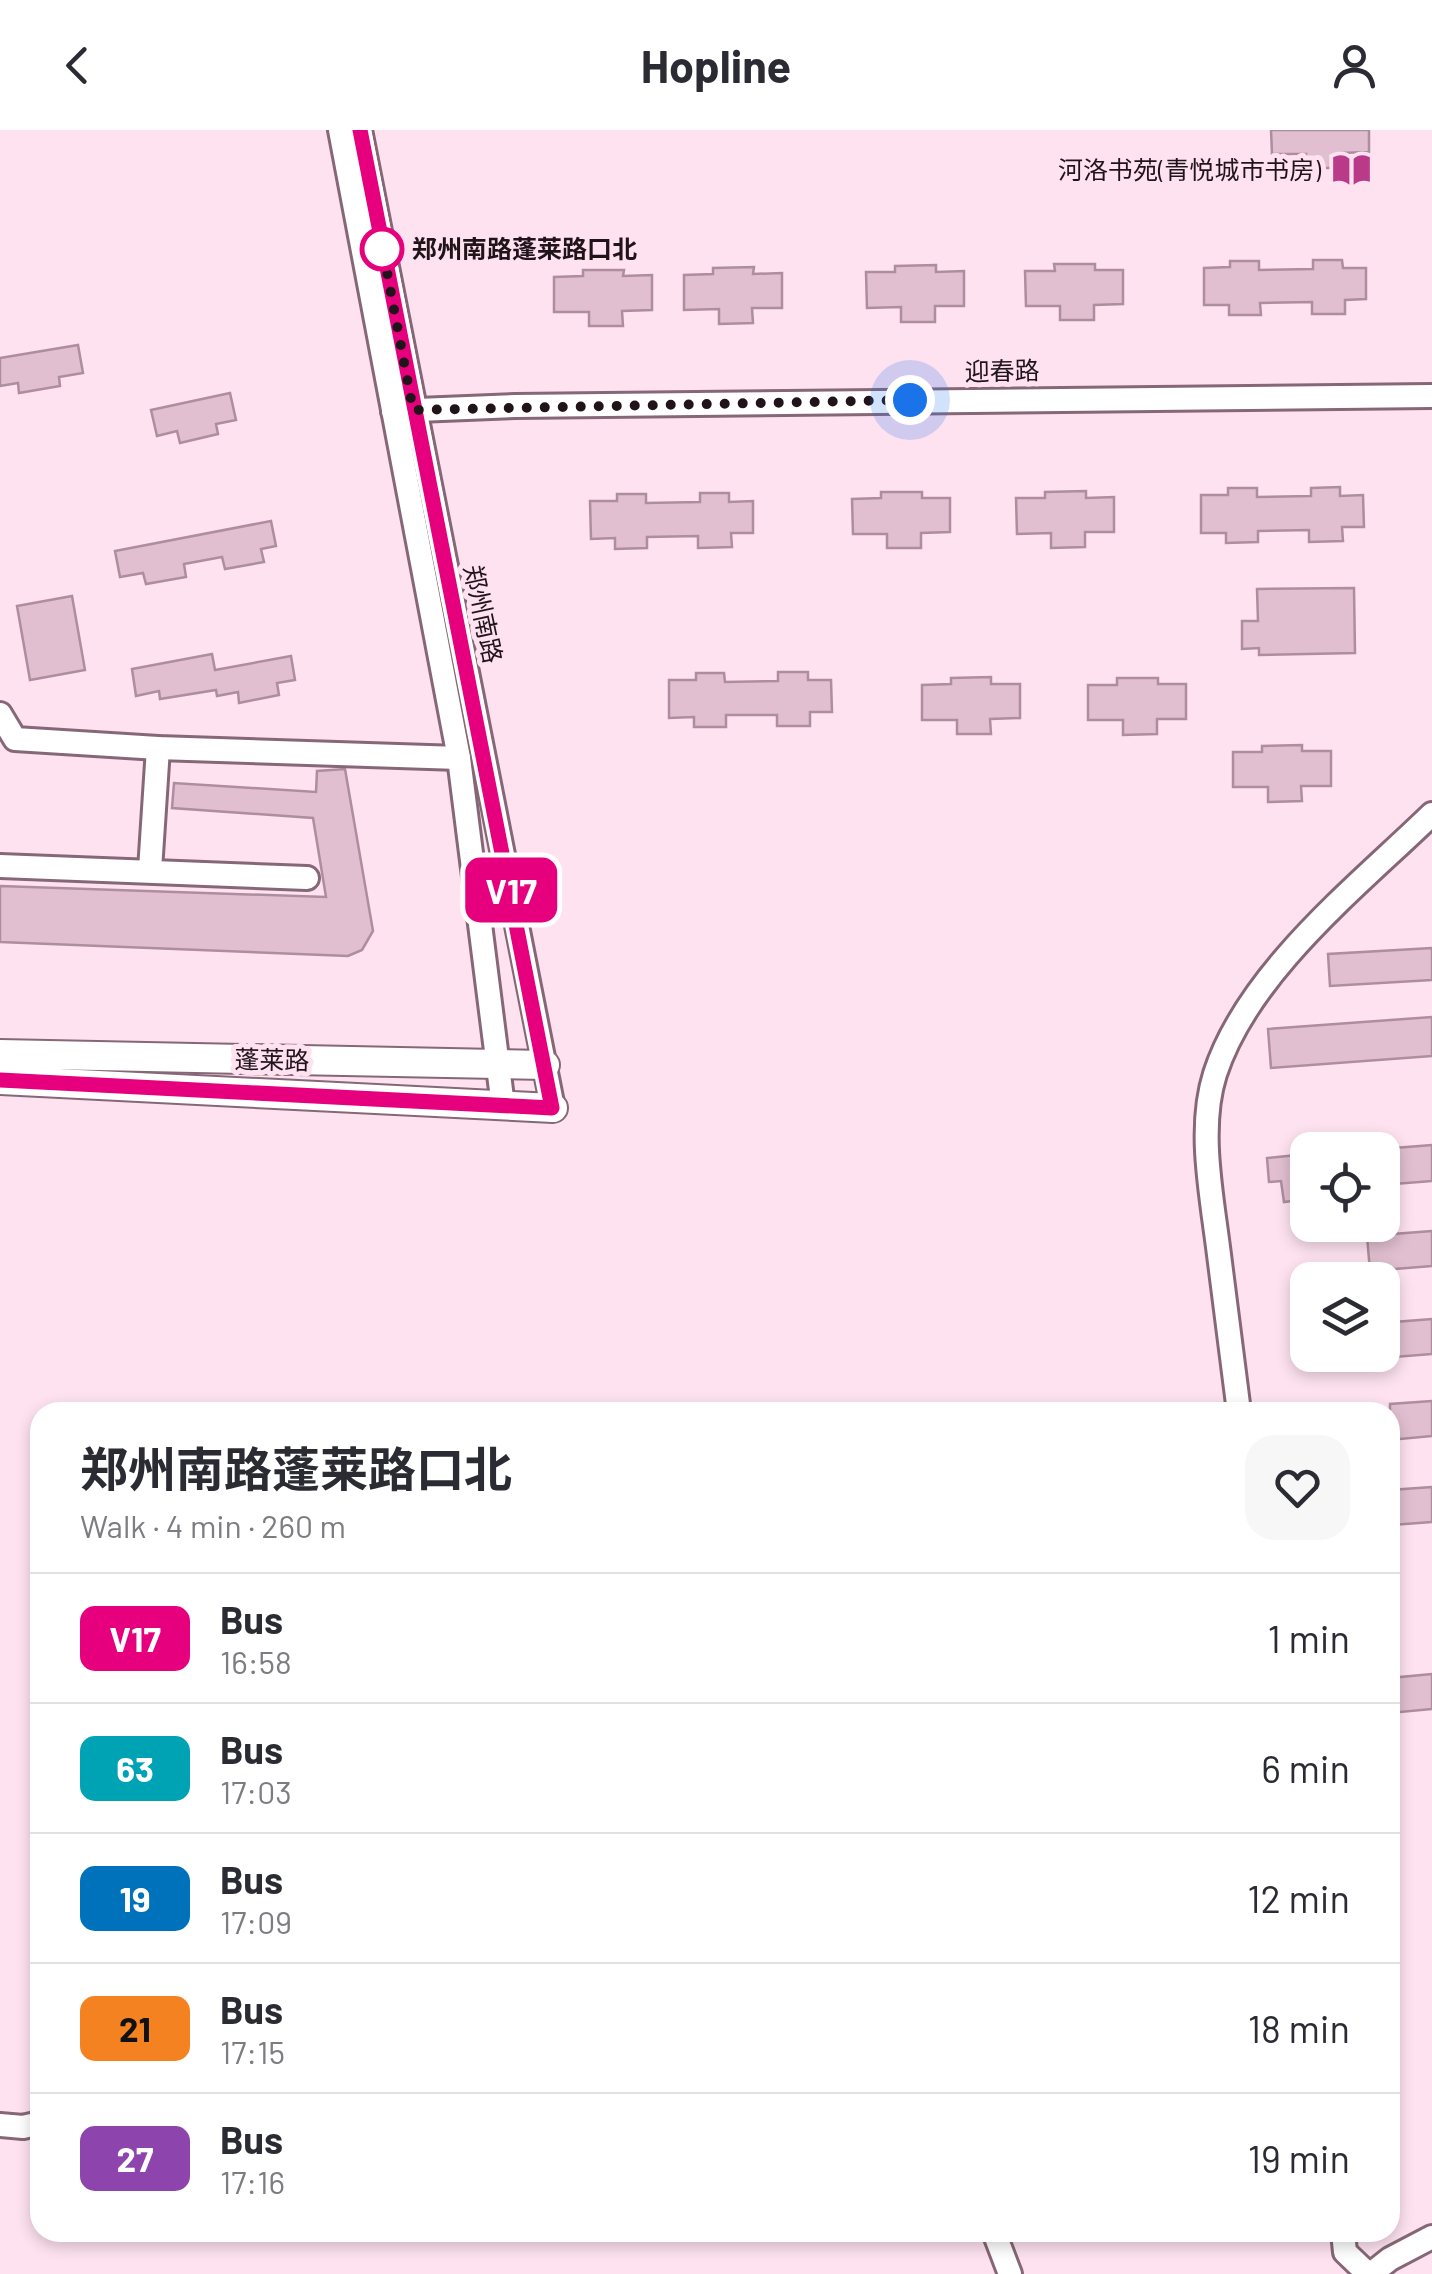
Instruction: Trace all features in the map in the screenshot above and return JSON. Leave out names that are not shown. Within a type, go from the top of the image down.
[{"type":"main road","name":"蓬莱路","points":[[0,1054],[545,1065]]},
{"type":"main road","name":"蓬莱路","points":[[0,1080],[552,1108]]},
{"type":"street","name":"郑州南路","points":[[340,130],[552,1108]]},
{"type":"street","name":"郑州南路","points":[[360,130],[459,758],[503,1106]]},
{"type":"street","name":"迎春路","points":[[404,417],[1432,398]]},
{"type":"street","points":[[0,714],[16,739],[459,758]]},
{"type":"street","points":[[150,870],[158,748]]},
{"type":"street","points":[[1238,1402],[1210,1180],[1208,1108],[1216,1072],[1243,1018],[1285,958],[1432,814]]},
{"type":"street","points":[[0,866],[307,878]]},
{"type":"street","points":[[0,2125],[30,2125]]},
{"type":"street","points":[[1344,2242],[1345,2252],[1369,2274],[1390,2258],[1432,2238]]},
{"type":"street","points":[[998,2242],[1010,2274]]},
{"type":"building","points":[[1271,130],[1369,130],[1369,152],[1340,153],[1340,168],[1306,168],[1306,154],[1272,154]]},
{"type":"building","points":[[1313,260],[1342,260],[1343,268],[1366,268],[1366,299],[1345,300],[1345,314],[1312,314],[1312,302],[1260,303],[1261,315],[1229,315],[1229,305],[1204,305],[1204,268],[1230,267],[1230,261],[1259,261],[1259,270],[1313,269]]},
{"type":"building","points":[[1054,264],[1095,264],[1095,270],[1123,270],[1123,304],[1094,305],[1094,320],[1060,320],[1060,306],[1026,306],[1025,271],[1055,271]]},
{"type":"building","points":[[936,265],[936,272],[964,271],[964,306],[935,306],[935,322],[901,322],[901,307],[867,308],[866,272],[895,272],[895,266]]},
{"type":"building","points":[[754,267],[753,274],[782,273],[782,308],[752,308],[753,323],[719,324],[719,309],[684,310],[684,275],[713,274],[713,268]]},
{"type":"building","points":[[583,270],[624,270],[623,276],[652,275],[652,310],[622,311],[623,326],[589,326],[589,312],[554,312],[554,277],[583,276]]},
{"type":"building","points":[[78,345],[83,373],[59,377],[60,386],[19,393],[18,383],[0,386],[0,358]]},
{"type":"building","points":[[230,393],[236,420],[216,424],[218,434],[180,443],[177,431],[157,436],[151,410]]},
{"type":"building","points":[[1340,487],[1340,496],[1363,495],[1364,527],[1342,527],[1343,541],[1309,542],[1309,530],[1258,531],[1258,542],[1226,543],[1226,533],[1201,533],[1201,495],[1228,495],[1228,488],[1257,488],[1257,497],[1311,496],[1311,488]]},
{"type":"building","points":[[1086,491],[1086,498],[1114,497],[1114,532],[1085,532],[1085,547],[1051,548],[1051,533],[1017,534],[1016,498],[1045,498],[1045,492]]},
{"type":"building","points":[[881,492],[922,492],[922,498],[950,498],[950,532],[921,533],[921,548],[887,548],[887,534],[853,534],[852,499],[881,498]]},
{"type":"building","points":[[700,493],[729,493],[729,502],[753,501],[753,533],[731,533],[732,547],[698,548],[698,536],[647,537],[647,548],[615,549],[615,538],[591,539],[590,501],[617,501],[617,494],[646,494],[646,503],[700,502]]},
{"type":"building","points":[[271,521],[276,546],[261,549],[264,562],[225,569],[222,557],[184,564],[186,577],[146,584],[143,573],[120,577],[115,551]]},
{"type":"building","points":[[1354,588],[1355,653],[1259,655],[1259,648],[1242,649],[1242,621],[1258,621],[1257,589]]},
{"type":"building","points":[[72,596],[85,670],[30,680],[17,606]]},
{"type":"building","points":[[212,654],[215,670],[291,656],[295,680],[277,683],[279,695],[239,703],[238,692],[217,696],[216,690],[160,699],[159,691],[136,696],[132,669]]},
{"type":"building","points":[[778,672],[808,672],[808,680],[831,680],[832,712],[810,712],[810,726],[777,726],[777,715],[726,715],[726,727],[694,727],[694,717],[669,718],[669,680],[696,680],[696,673],[724,673],[725,682],[778,681]]},
{"type":"building","points":[[991,677],[991,684],[1020,684],[1020,718],[990,719],[991,734],[957,734],[957,720],[922,720],[922,685],[951,684],[951,678]]},
{"type":"building","points":[[1117,678],[1158,678],[1158,684],[1186,684],[1186,719],[1157,719],[1157,734],[1123,735],[1123,720],[1088,720],[1088,685],[1117,685]]},
{"type":"building","points":[[1302,745],[1302,751],[1331,751],[1331,786],[1301,786],[1302,801],[1268,802],[1268,787],[1233,787],[1233,752],[1262,752],[1262,746]]},
{"type":"building","points":[[345,769],[373,931],[362,950],[348,956],[0,942],[0,886],[326,897],[313,818],[172,808],[174,783],[316,792],[317,771]]},
{"type":"building","points":[[1432,948],[1432,980],[1330,986],[1328,954]]},
{"type":"building","points":[[1432,1017],[1432,1056],[1271,1068],[1268,1029]]},
{"type":"building","points":[[1432,1145],[1432,1181],[1400,1184],[1400,1148]]},
{"type":"building","points":[[1290,1156],[1290,1201],[1284,1202],[1281,1181],[1269,1182],[1267,1158]]},
{"type":"building","points":[[1432,1231],[1432,1266],[1400,1269],[1400,1262],[1369,1262],[1368,1242],[1400,1242],[1400,1233]]},
{"type":"building","points":[[1432,1319],[1432,1354],[1400,1357],[1400,1322]]},
{"type":"building","points":[[1432,1401],[1432,1436],[1400,1439],[1400,1403]]},
{"type":"building","points":[[1432,1487],[1432,1522],[1400,1524],[1400,1489]]},
{"type":"building","points":[[1432,1674],[1432,1709],[1400,1712],[1400,1677]]},
{"type":"bus line","name":"V17","points":[[0,1080],[552,1108],[360,130]]},
{"type":"place","name":"河洛书苑(青悦城市书房)","points":[[1351,170]]},
{"type":"place","name":"郑州南路蓬莱路口北","points":[[382,249]]},
{"type":"route","points":[[382,249],[380,235],[413,410],[910,400]]}]
